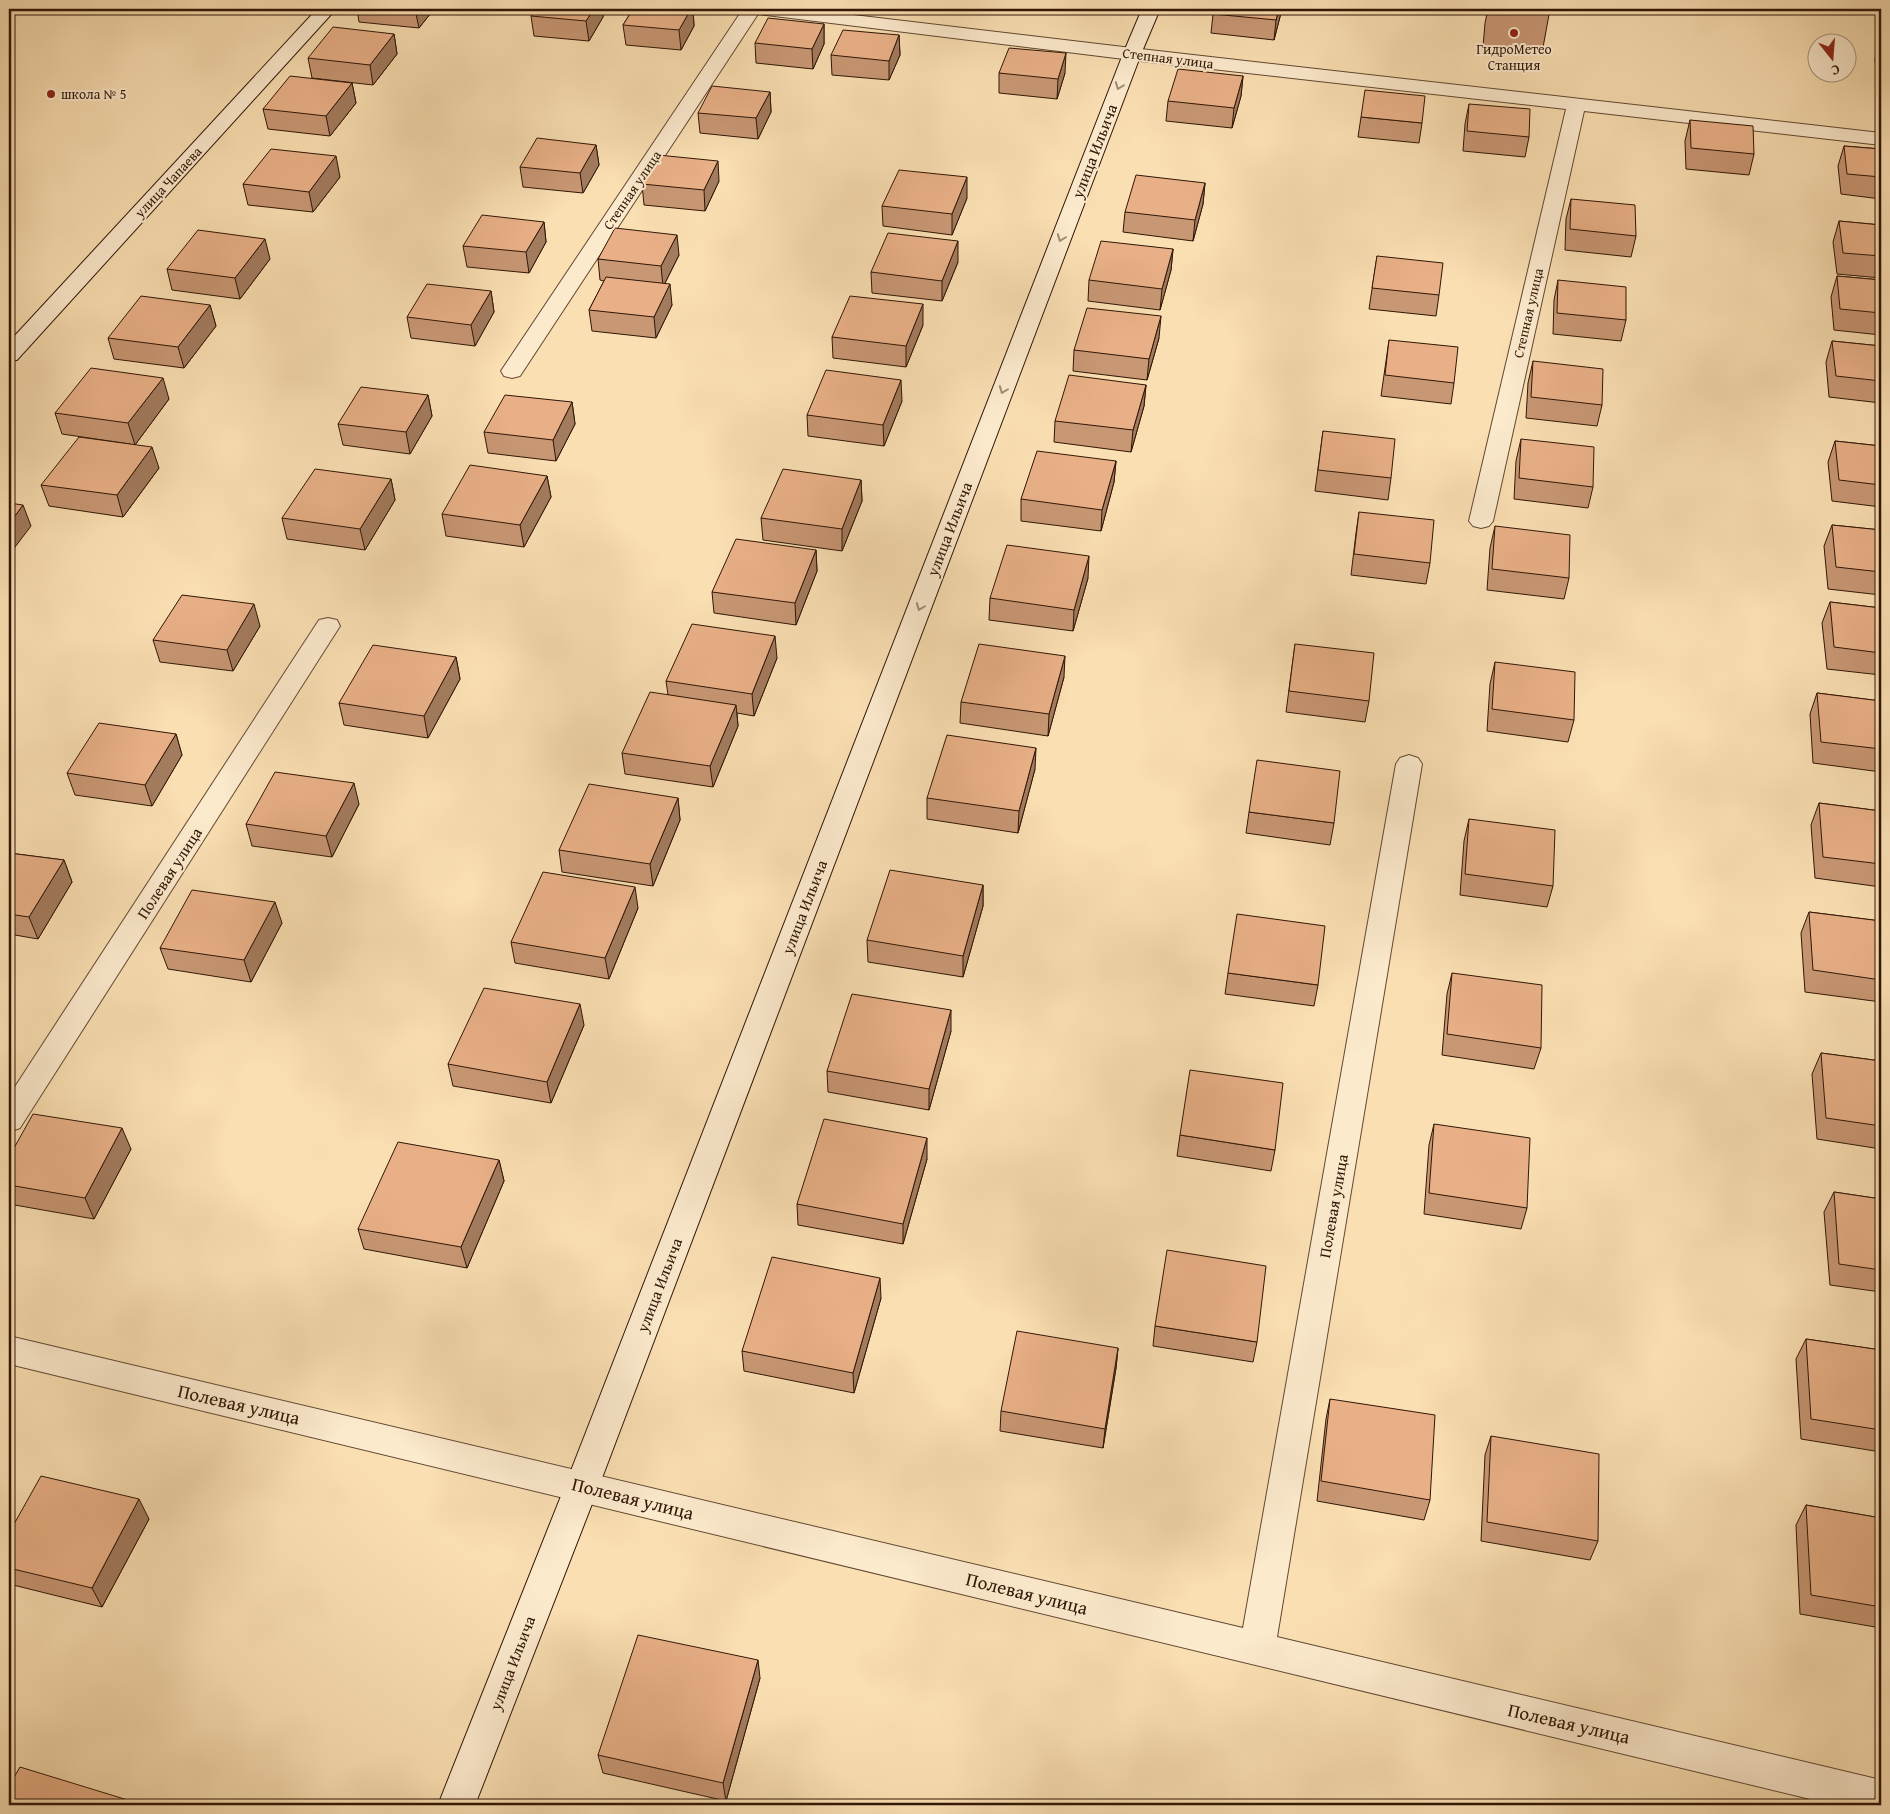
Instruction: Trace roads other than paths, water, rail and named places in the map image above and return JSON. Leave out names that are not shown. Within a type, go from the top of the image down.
[{"type":"street","name":"улица Чапаева","points":[[9,355],[327,9]]},
{"type":"street","name":"Степная улица","points":[[512,371],[752,9]]},
{"type":"street","name":"Степная улица","points":[[761,9],[1132,54],[1881,139]]},
{"type":"street","name":"улица Ильича","points":[[456,1805],[582,1486],[1132,54],[1151,9]]},
{"type":"street","name":"Степная улица","points":[[1481,521],[1576,105]]},
{"type":"street","name":"Полевая улица","points":[[9,1120],[328,626]]},
{"type":"street","name":"Полевая улица","points":[[1257,1648],[1408,764]]},
{"type":"street","name":"Полевая улица","points":[[9,1350],[1881,1798]]},
{"type":"place","name":"ГидроМетео Станция","points":[[1514,33]]},
{"type":"place","name":"школа № 5","points":[[51,94]]}]
